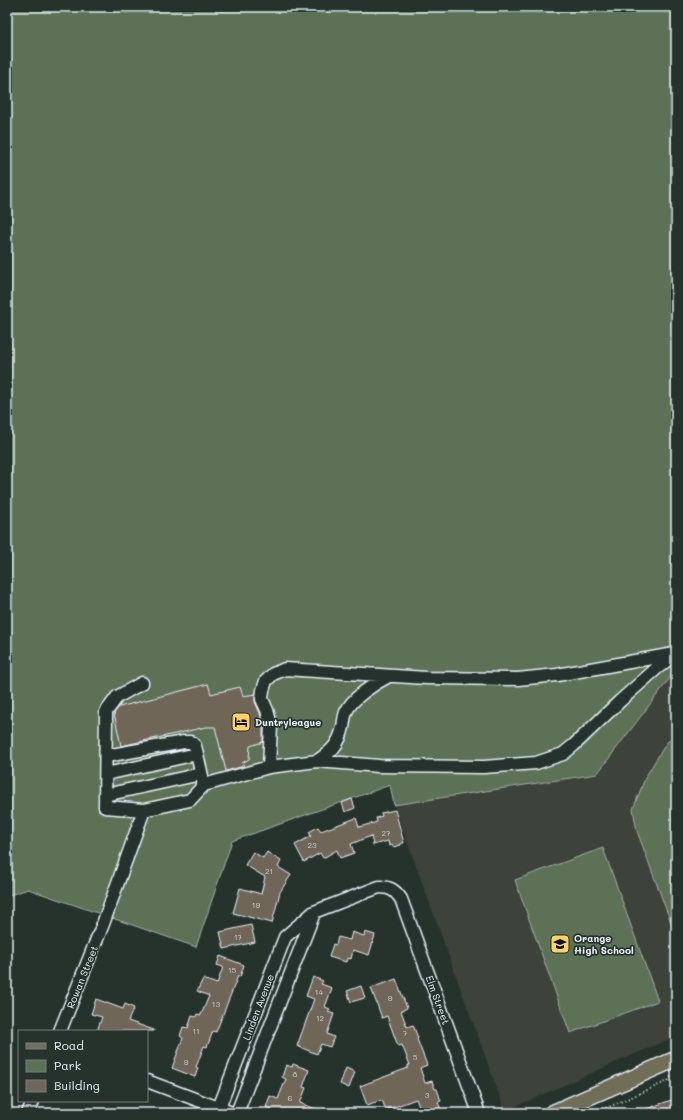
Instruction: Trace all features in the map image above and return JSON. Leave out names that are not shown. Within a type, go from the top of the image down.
[{"type":"main road","points":[[552,1113],[675,1064]]},
{"type":"street","points":[[269,767],[271,724],[262,699],[263,690],[266,680],[273,674],[285,669],[426,678],[518,679],[557,676],[675,653]]},
{"type":"street","points":[[105,795],[203,780],[269,767],[317,761],[379,766],[484,767],[536,763],[563,754],[675,653]]},
{"type":"street","points":[[317,761],[333,749],[342,729],[346,711],[351,704],[361,694],[380,680],[389,676]]},
{"type":"street","points":[[106,756],[191,742],[195,746],[203,780],[190,800],[144,810],[105,807],[106,712],[117,697],[142,683]]},
{"type":"street","points":[[106,774],[197,754]]},
{"type":"street","name":"Rowan Street","points":[[60,1030],[103,924],[144,810]]},
{"type":"street","name":"Linden Avenue","points":[[217,1111],[285,937],[314,912],[379,887],[392,889]]},
{"type":"street","name":"Elm Street","points":[[392,889],[401,899],[479,1113]]},
{"type":"street","name":"Linden Avenue","points":[[237,1113],[276,1015],[314,912]]},
{"type":"street","points":[[258,1008],[276,1015]]},
{"type":"street","points":[[148,1081],[217,1111],[232,1113]]},
{"type":"street","points":[[28,1113],[33,1102]]},
{"type":"path","points":[[595,1113],[668,1081],[672,1076],[675,1064]]},
{"type":"shaded area","name":"Orange High School","points":[[676,670],[676,1036],[505,1111],[394,805],[597,774]]},
{"type":"green space","points":[[7,7],[676,7],[676,670],[597,774],[394,805],[390,785],[232,841],[196,947],[28,889],[7,896]]},
{"type":"green space","points":[[676,737],[676,936],[637,831],[633,809],[646,776],[667,742]]},
{"type":"green space","points":[[603,848],[658,1001],[570,1033],[515,880]]},
{"type":"building","points":[[208,684],[211,694],[240,687],[243,696],[255,694],[255,702],[260,713],[263,726],[263,742],[250,746],[249,759],[242,763],[244,766],[226,771],[215,727],[206,727],[121,746],[114,713],[119,707]]},
{"type":"building","points":[[352,799],[355,808],[345,812],[342,803]]},
{"type":"building","points":[[395,810],[404,843],[401,843],[401,845],[393,847],[392,845],[389,846],[388,841],[373,845],[371,836],[351,844],[354,853],[340,858],[337,850],[323,858],[320,853],[304,862],[295,845],[311,836],[309,832],[318,827],[321,831],[356,818],[359,827],[377,822],[376,818],[382,816],[381,813]]},
{"type":"building","points":[[253,852],[263,858],[267,852],[281,861],[278,867],[291,875],[280,892],[272,923],[233,913],[240,888],[261,894],[265,877],[245,865]]},
{"type":"building","points":[[251,925],[255,942],[224,949],[220,932]]},
{"type":"building","points":[[352,932],[364,936],[365,932],[375,935],[369,955],[353,950],[351,959],[347,958],[346,962],[329,957],[333,944],[336,945],[338,937],[350,940]]},
{"type":"building","points":[[220,956],[244,965],[240,977],[238,976],[216,1032],[213,1031],[207,1047],[204,1046],[196,1067],[198,1068],[195,1077],[172,1068],[183,1038],[180,1036],[183,1027],[188,1028],[192,1016],[196,1017],[197,1014],[201,1015],[209,996],[197,991],[203,979],[217,984],[223,967],[217,965]]},
{"type":"building","points":[[313,977],[323,981],[321,984],[332,988],[325,1007],[330,1009],[328,1012],[334,1014],[327,1034],[334,1037],[330,1047],[321,1044],[317,1054],[297,1046],[314,999],[306,996]]},
{"type":"building","points":[[396,979],[407,1008],[401,1011],[407,1027],[413,1025],[427,1065],[420,1068],[425,1083],[432,1081],[435,1089],[437,1089],[441,1101],[438,1102],[442,1113],[425,1113],[423,1107],[420,1108],[416,1099],[386,1110],[382,1100],[367,1105],[360,1086],[408,1068],[408,1065],[410,1065],[402,1045],[398,1046],[387,1016],[382,1018],[371,988]]},
{"type":"building","points":[[361,986],[365,998],[351,1002],[347,991]]},
{"type":"building","points":[[96,999],[123,1009],[125,1004],[134,1008],[128,1021],[154,1031],[97,1030],[102,1017],[91,1014]]},
{"type":"building","points":[[293,1064],[309,1070],[303,1087],[306,1088],[300,1103],[324,1113],[271,1113],[272,1109],[266,1107],[270,1096],[278,1099],[286,1079],[282,1077],[286,1065],[292,1067]]},
{"type":"building","points":[[346,1068],[355,1072],[349,1088],[340,1084]]},
{"type":"building","points":[[674,1099],[676,1104],[676,1113],[638,1112]]},
{"type":"place","name":"Duntryleague","points":[[241,722]]},
{"type":"place","name":"Orange High School","points":[[560,944]]}]
